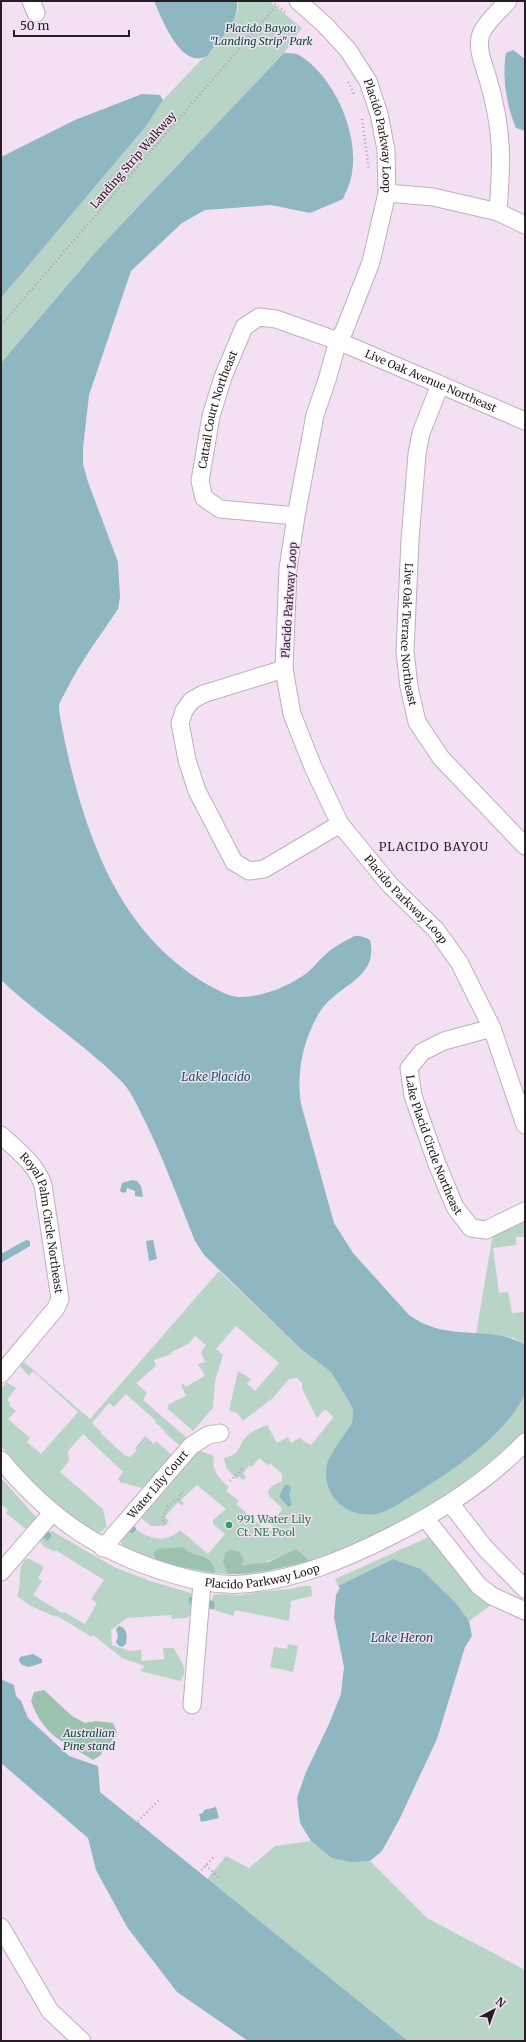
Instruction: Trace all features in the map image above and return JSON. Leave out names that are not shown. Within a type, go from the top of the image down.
[{"type":"street","name":"Placido Parkway Loop","points":[[298,1],[325,25],[348,50],[368,81],[379,114],[386,150],[387,189],[371,262],[344,331],[338,341],[315,415],[296,516],[288,569],[284,669],[292,714],[313,767],[340,824],[390,885],[436,930],[459,962],[492,1028],[525,1125]]},
{"type":"street","points":[[498,212],[502,166],[501,142],[496,108],[480,52],[481,34],[508,1]]},
{"type":"street","points":[[387,189],[433,197],[498,212],[525,224]]},
{"type":"street","name":"Cattail Court Northeast","points":[[296,516],[220,509],[204,498],[200,482],[211,416],[223,377],[244,327],[259,317],[276,319],[338,341]]},
{"type":"street","name":"Live Oak Avenue Northeast","points":[[338,341],[525,421]]},
{"type":"street","name":"Live Oak Terrace Northeast","points":[[440,385],[421,433],[417,454],[410,540],[405,651],[409,687],[417,722],[441,758],[525,846]]},
{"type":"street","points":[[284,669],[203,694],[191,701],[184,711],[180,723],[187,760],[197,791],[234,862],[249,871],[264,869],[340,824]]},
{"type":"street","name":"Lake Placid Circle Northeast","points":[[492,1028],[444,1042],[422,1052],[409,1068],[413,1096],[455,1207],[471,1228],[486,1230],[525,1211]]},
{"type":"street","name":"Royal Palm Circle Northeast","points":[[1,1135],[31,1161],[39,1173],[43,1185],[60,1299],[56,1308],[1,1374]]},
{"type":"street","name":"Water Lily Court","points":[[103,1548],[191,1446],[208,1435],[220,1433]]},
{"type":"street","name":"Placido Parkway Loop","points":[[1,1460],[52,1513],[103,1548],[152,1568],[202,1583],[242,1584],[279,1578],[324,1566],[426,1519],[450,1503],[525,1442]]},
{"type":"street","points":[[450,1503],[485,1548],[525,1589]]},
{"type":"street","points":[[1,1572],[52,1513]]},
{"type":"street","points":[[426,1519],[480,1586],[492,1596],[525,1612]]},
{"type":"street","points":[[192,1705],[202,1583]]},
{"type":"street","points":[[1,1927],[50,2011],[82,2041]]},
{"type":"path","points":[[272,1],[288,15]]},
{"type":"path","name":"Landing Strip Walkway","points":[[1,325],[277,5]]},
{"type":"path","points":[[346,79],[358,103]]},
{"type":"path","points":[[362,116],[369,181],[387,189]]},
{"type":"path","points":[[230,1481],[244,1467]]},
{"type":"path","points":[[166,1524],[162,1519],[165,1515],[166,1509],[172,1502],[178,1499],[181,1493],[184,1496]]},
{"type":"path","points":[[144,1830],[137,1822],[160,1799]]},
{"type":"path","points":[[196,1876],[214,1857]]},
{"type":"path","points":[[206,1865],[218,1877]]},
{"type":"green space","name":"Placido Bayou \"Landing Strip\" Park","points":[[239,1],[269,1],[302,28],[284,53],[100,247],[1,363],[1,298],[147,125],[163,100],[217,45],[236,16]]},
{"type":"green space","points":[[522,1221],[525,1224],[525,1237],[516,1237],[516,1245],[493,1248],[499,1293],[508,1292],[512,1313],[525,1312],[525,1345],[514,1338],[476,1334],[493,1234]]},
{"type":"green space","points":[[219,1271],[302,1350],[331,1372],[351,1405],[353,1411],[352,1423],[327,1463],[326,1476],[380,1513],[389,1510],[430,1484],[475,1450],[514,1410],[525,1395],[525,1432],[472,1476],[414,1516],[365,1540],[310,1561],[296,1549],[277,1558],[260,1563],[233,1564],[223,1562],[227,1574],[207,1573],[163,1564],[122,1547],[121,1541],[132,1527],[150,1537],[162,1539],[174,1535],[180,1530],[208,1554],[225,1534],[213,1524],[213,1520],[226,1509],[197,1485],[181,1500],[184,1503],[182,1506],[178,1502],[165,1517],[169,1521],[164,1526],[151,1526],[140,1517],[193,1455],[201,1451],[214,1456],[213,1461],[215,1470],[222,1481],[229,1487],[226,1491],[239,1501],[236,1504],[265,1529],[266,1528],[271,1531],[274,1527],[270,1524],[282,1510],[281,1507],[269,1496],[268,1491],[272,1486],[282,1481],[282,1474],[271,1464],[268,1465],[259,1458],[252,1467],[250,1465],[243,1473],[246,1477],[243,1480],[239,1476],[237,1479],[226,1468],[224,1458],[234,1454],[249,1434],[267,1425],[277,1443],[288,1437],[291,1443],[301,1437],[302,1440],[311,1445],[332,1419],[333,1416],[326,1410],[323,1411],[317,1418],[302,1389],[302,1383],[297,1378],[289,1379],[273,1398],[243,1421],[238,1414],[229,1410],[238,1371],[251,1379],[247,1384],[255,1391],[279,1363],[236,1326],[216,1349],[223,1355],[215,1381],[213,1408],[193,1431],[167,1408],[169,1404],[186,1396],[181,1385],[184,1384],[185,1387],[205,1376],[198,1364],[205,1362],[201,1352],[206,1345],[195,1336],[188,1344],[171,1352],[172,1354],[154,1360],[156,1366],[136,1383],[147,1393],[143,1400],[187,1438],[180,1446],[164,1432],[165,1431],[155,1422],[156,1421],[126,1394],[114,1407],[109,1403],[92,1423],[101,1432],[100,1433],[126,1456],[130,1457],[137,1450],[135,1448],[145,1436],[154,1444],[156,1441],[172,1455],[142,1488],[119,1482],[120,1481],[118,1479],[123,1472],[83,1434],[68,1451],[69,1461],[60,1472],[103,1509],[107,1527],[98,1534],[83,1527],[18,1469],[1,1445],[1,1389],[6,1382],[16,1388],[7,1400],[10,1403],[10,1406],[16,1411],[8,1419],[30,1438],[27,1442],[41,1454],[78,1412],[33,1371],[29,1376],[20,1366],[24,1362],[90,1419]]},
{"type":"green space","points":[[1,1478],[38,1519],[30,1529],[24,1528],[6,1513],[8,1510],[1,1504]]},
{"type":"green space","points":[[52,1531],[114,1567],[150,1581],[191,1593],[194,1598],[191,1615],[186,1618],[172,1619],[171,1615],[127,1618],[111,1630],[112,1645],[130,1651],[141,1650],[142,1661],[164,1659],[163,1648],[174,1648],[184,1668],[183,1676],[180,1681],[140,1671],[145,1666],[122,1658],[93,1635],[92,1637],[57,1616],[56,1617],[29,1605],[17,1596],[20,1586],[21,1567],[26,1559],[30,1559],[44,1567],[38,1578],[42,1581],[33,1595],[62,1613],[64,1612],[85,1624],[97,1603],[91,1599],[104,1580],[57,1551],[53,1551],[43,1546],[40,1541],[46,1533]]},
{"type":"green space","points":[[429,1537],[433,1539],[494,1603],[469,1621],[456,1603],[421,1569],[393,1559],[338,1586],[335,1579]]},
{"type":"green space","points":[[182,1547],[192,1554],[207,1558],[213,1565],[215,1573],[157,1562],[153,1553],[158,1549]]},
{"type":"green space","points":[[296,1549],[310,1561],[269,1570],[238,1574],[227,1574],[223,1562],[225,1553],[229,1550],[240,1552],[244,1561],[242,1565],[269,1562]]},
{"type":"green space","points":[[311,1586],[312,1596],[291,1601],[289,1621],[235,1610],[233,1616],[209,1608],[214,1594],[241,1595],[291,1589]]},
{"type":"green space","points":[[288,1644],[298,1646],[293,1672],[270,1667],[274,1647],[287,1649]]},
{"type":"green space","name":"Australian Pine stand","points":[[44,1690],[72,1716],[85,1723],[96,1721],[113,1723],[117,1732],[111,1742],[104,1746],[101,1755],[93,1760],[56,1737],[48,1730],[36,1713],[31,1701],[34,1692]]},
{"type":"green space","points":[[311,1841],[332,1856],[351,1861],[370,1861],[427,1918],[525,1970],[525,2041],[408,2041],[207,1879],[226,1856],[249,1868],[275,1846]]},
{"type":"water","points":[[154,1],[237,1],[237,9],[232,23],[223,37],[207,56],[198,58],[189,56],[174,40],[167,30]]},
{"type":"water","points":[[513,50],[525,59],[525,131],[516,128],[507,100],[504,72],[506,53]]},
{"type":"water","name":"Lake Placido","points":[[284,53],[297,54],[312,64],[333,91],[348,124],[352,141],[353,157],[350,183],[343,199],[310,213],[271,205],[205,210],[182,223],[131,271],[89,395],[83,448],[83,464],[88,482],[118,562],[120,597],[118,609],[90,649],[60,702],[59,709],[63,734],[79,799],[104,866],[121,897],[140,926],[164,952],[192,974],[224,993],[233,996],[256,996],[268,993],[300,978],[331,950],[353,936],[361,936],[370,940],[371,953],[369,963],[356,980],[338,993],[321,1010],[305,1044],[300,1068],[299,1080],[301,1104],[334,1223],[353,1253],[409,1315],[424,1324],[439,1329],[497,1335],[525,1345],[525,1386],[524,1396],[515,1411],[503,1426],[473,1454],[399,1504],[384,1512],[369,1515],[358,1513],[339,1504],[328,1486],[326,1476],[328,1460],[352,1423],[353,1411],[351,1405],[331,1372],[302,1350],[204,1255],[195,1241],[152,1136],[135,1100],[126,1086],[93,1055],[1,980],[1,363],[100,247]]},
{"type":"water","points":[[142,94],[160,95],[163,100],[147,125],[1,298],[1,157],[75,120]]},
{"type":"water","points":[[132,1180],[137,1181],[141,1186],[143,1197],[135,1196],[135,1191],[127,1188],[126,1192],[123,1193],[120,1191],[122,1183]]},
{"type":"water","points":[[26,1240],[30,1241],[30,1246],[1,1263],[1,1254]]},
{"type":"water","points":[[153,1240],[157,1259],[149,1261],[146,1241]]},
{"type":"water","points":[[285,1485],[289,1485],[291,1488],[289,1494],[292,1505],[288,1507],[279,1496]]},
{"type":"water","name":"Lake Heron","points":[[393,1559],[421,1569],[456,1603],[469,1621],[472,1636],[465,1647],[437,1739],[399,1820],[382,1851],[370,1861],[351,1862],[332,1858],[311,1841],[300,1823],[297,1798],[306,1772],[329,1724],[341,1694],[344,1667],[334,1617],[336,1595],[340,1588],[338,1586]]},
{"type":"water","points":[[119,1626],[124,1629],[127,1634],[126,1644],[122,1647],[116,1642],[118,1637],[116,1629]]},
{"type":"water","points":[[33,1654],[42,1659],[42,1663],[29,1667],[22,1665],[19,1661],[20,1657]]},
{"type":"water","points":[[1,1679],[14,1685],[16,1696],[21,1701],[28,1718],[69,1756],[98,1766],[100,1792],[408,2041],[248,2041],[177,1992],[127,1927],[96,1870],[88,1838],[1,1763]]},
{"type":"water","points":[[216,1807],[219,1818],[201,1822],[199,1814],[203,1813],[204,1810]]},
{"type":"waterway","points":[[131,1528],[134,1529],[132,1531],[130,1529],[131,1528]]},
{"type":"waterway","points":[[46,1533],[49,1535],[47,1538],[44,1536],[46,1533]]},
{"type":"waterway","points":[[191,1599],[194,1600],[194,1602],[191,1602],[191,1599]]},
{"type":"waterway","points":[[209,1603],[212,1603],[212,1607],[209,1606],[209,1603]]},
{"type":"place","name":"991 Water Lily Ct. NE Pool","points":[[229,1525]]},
{"type":"district","name":"PLACIDO BAYOU","points":[[434,847]]}]
